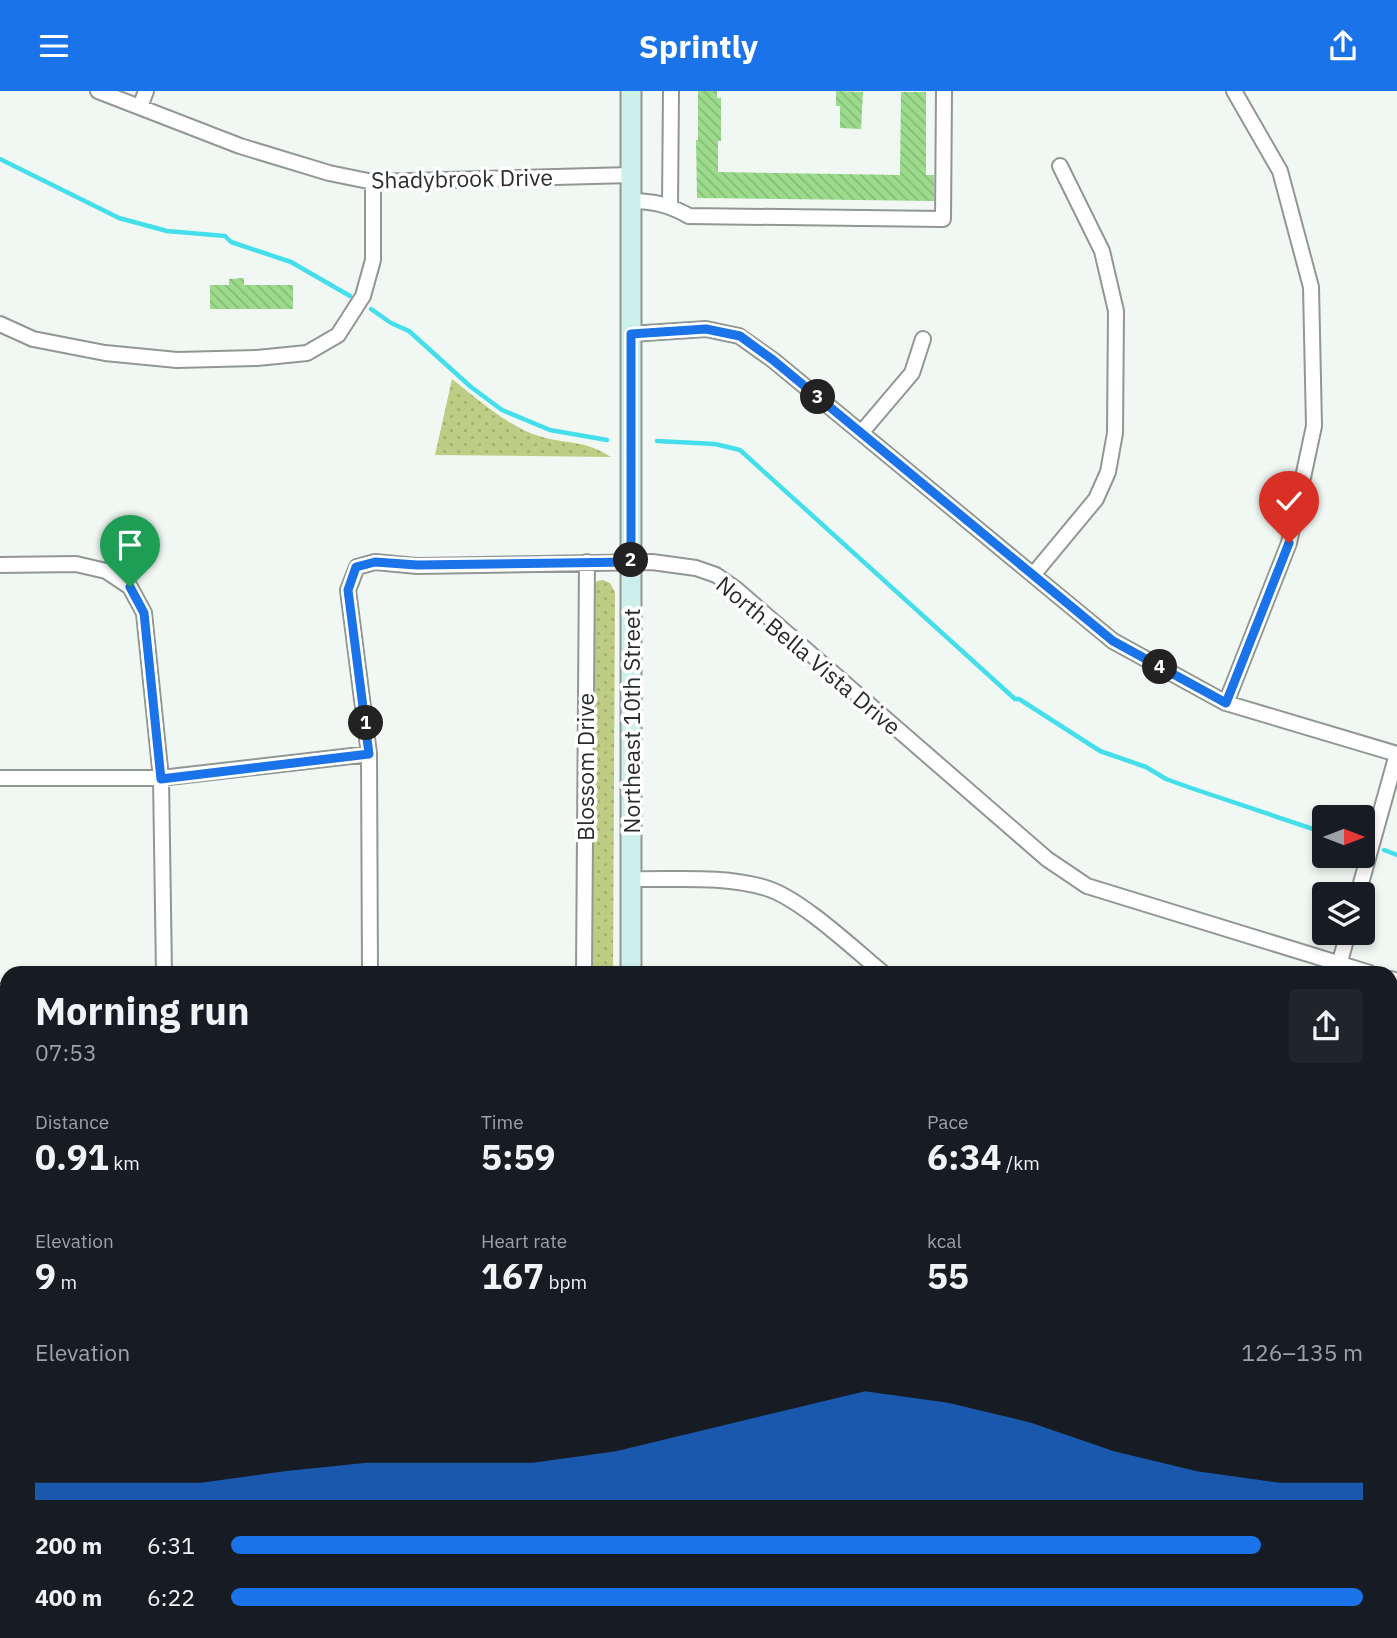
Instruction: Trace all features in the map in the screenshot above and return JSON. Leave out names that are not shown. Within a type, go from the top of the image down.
[{"type":"main road","name":"Northeast 10th Street","points":[[631,91],[631,966]]},
{"type":"street","name":"Shadybrook Drive","points":[[98,91],[240,146],[330,173],[373,182],[631,175]]},
{"type":"street","points":[[140,107],[146,91]]},
{"type":"street","points":[[670,206],[671,91]]},
{"type":"street","points":[[631,201],[654,201],[690,216],[943,219],[944,91]]},
{"type":"street","points":[[1226,703],[1289,543],[1314,426],[1311,287],[1280,171],[1234,91]]},
{"type":"street","points":[[1034,575],[1096,499],[1108,472],[1115,433],[1116,311],[1102,251],[1060,166]]},
{"type":"street","points":[[0,324],[33,339],[105,353],[177,360],[257,358],[307,353],[338,335],[363,296],[373,260],[373,182]]},
{"type":"street","points":[[631,334],[706,329],[740,336],[773,360],[1113,641],[1226,703],[1397,754],[1361,882]]},
{"type":"street","points":[[861,433],[912,373],[923,339]]},
{"type":"street","name":"North Bella Vista Drive","points":[[369,754],[348,590],[356,567],[375,562],[417,565],[631,562],[673,563],[696,568],[716,575],[736,589],[1047,859],[1087,886],[1332,966]]},
{"type":"street","name":"Blossom Drive","points":[[584,966],[587,562]]},
{"type":"street","points":[[0,565],[76,564],[106,571],[130,587],[144,613],[161,779],[164,966]]},
{"type":"street","points":[[0,778],[161,779],[369,754],[370,966]]},
{"type":"street","points":[[631,879],[741,882],[768,888],[832,930],[875,966]]},
{"type":"street","points":[[1339,966],[1345,945]]},
{"type":"green space","points":[[452,379],[493,411],[528,432],[592,447],[611,457],[435,455]]},
{"type":"green space","points":[[597,581],[610,583],[615,592],[613,966],[593,966],[593,587]]},
{"type":"building","points":[[698,91],[717,91],[717,98],[721,98],[718,172],[900,175],[901,92],[926,92],[926,175],[934,175],[934,201],[697,198]]},
{"type":"building","points":[[836,91],[863,92],[861,129],[840,128],[840,106],[836,106]]},
{"type":"building","points":[[244,278],[244,285],[293,285],[293,309],[210,309],[210,285],[229,285],[229,279]]},
{"type":"waterway","points":[[0,159],[119,218],[167,231],[225,236],[231,242],[291,262],[350,296]]},
{"type":"waterway","points":[[371,309],[409,331],[471,387],[502,410],[550,430],[607,440]]},
{"type":"waterway","points":[[657,441],[715,444],[740,450],[1015,699],[1100,751],[1146,767],[1166,779],[1312,829]]},
{"type":"waterway","points":[[1384,850],[1397,855]]},
{"type":"route","points":[[130,587],[144,613],[161,779],[369,754],[348,590],[356,567],[375,562],[417,565],[631,562],[631,334],[706,329],[740,336],[773,360],[1113,641],[1226,703],[1289,543]]}]
